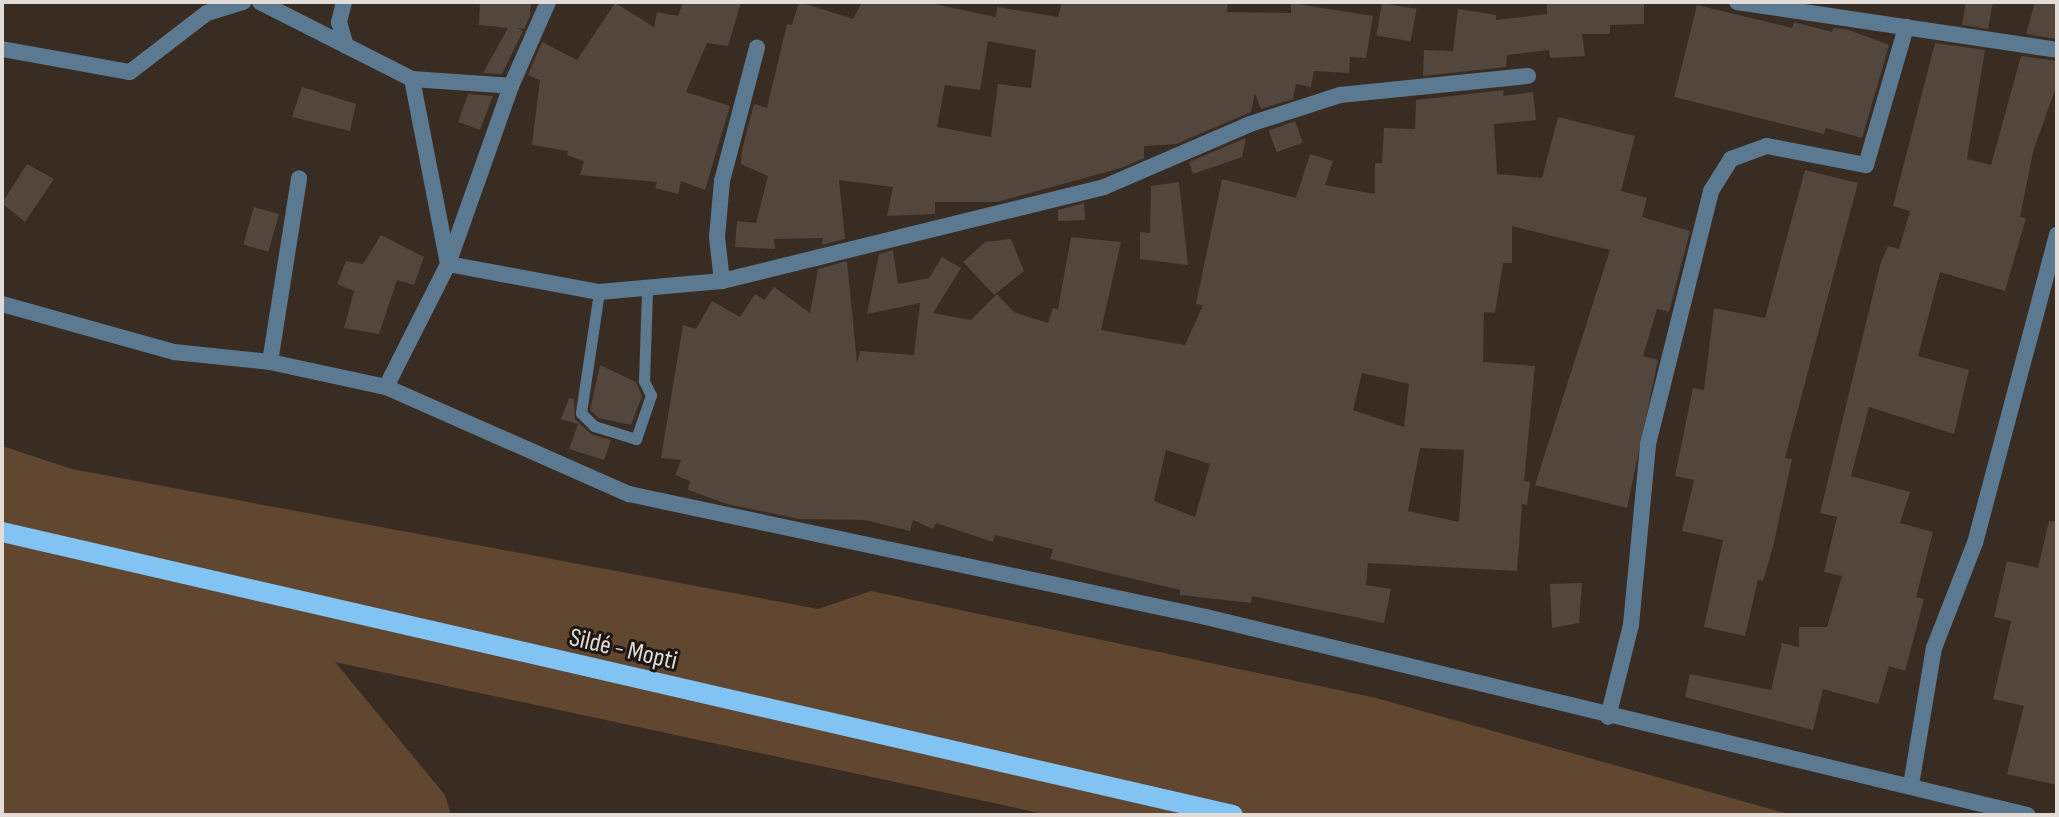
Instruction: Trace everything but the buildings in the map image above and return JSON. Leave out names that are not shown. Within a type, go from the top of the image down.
[{"type":"main road","name":"Sildé - Mopti","points":[[2,532],[1233,815]]},
{"type":"street","points":[[2,49],[130,72],[207,13],[243,2]]},
{"type":"street","points":[[260,2],[412,79],[511,86]]},
{"type":"street","points":[[344,2],[339,22],[346,46]]},
{"type":"street","points":[[386,387],[448,264],[511,86],[548,2]]},
{"type":"street","points":[[1737,2],[2057,50]]},
{"type":"street","points":[[1608,717],[1631,625],[1648,444],[1711,191],[1731,159],[1767,146],[1866,165],[1906,27]]},
{"type":"street","points":[[722,281],[717,237],[722,181],[757,48]]},
{"type":"street","points":[[448,264],[599,292],[722,281],[1104,187],[1250,124],[1340,95],[1528,76]]},
{"type":"street","points":[[412,79],[448,264]]},
{"type":"street","points":[[270,362],[299,178]]},
{"type":"street","points":[[1911,785],[1934,648],[1975,543],[2057,235]]},
{"type":"street","points":[[2,304],[174,352],[270,362],[386,387],[629,494],[1206,617],[1608,717],[1911,785],[2027,815]]},
{"type":"lane","points":[[599,292],[581,413],[594,426],[636,439],[651,395],[644,381],[647,290]]},
{"type":"shaded area","points":[[2,446],[72,469],[818,609],[871,591],[1376,698],[1792,815],[1049,815],[335,662],[445,795],[451,815],[2,815]]}]
